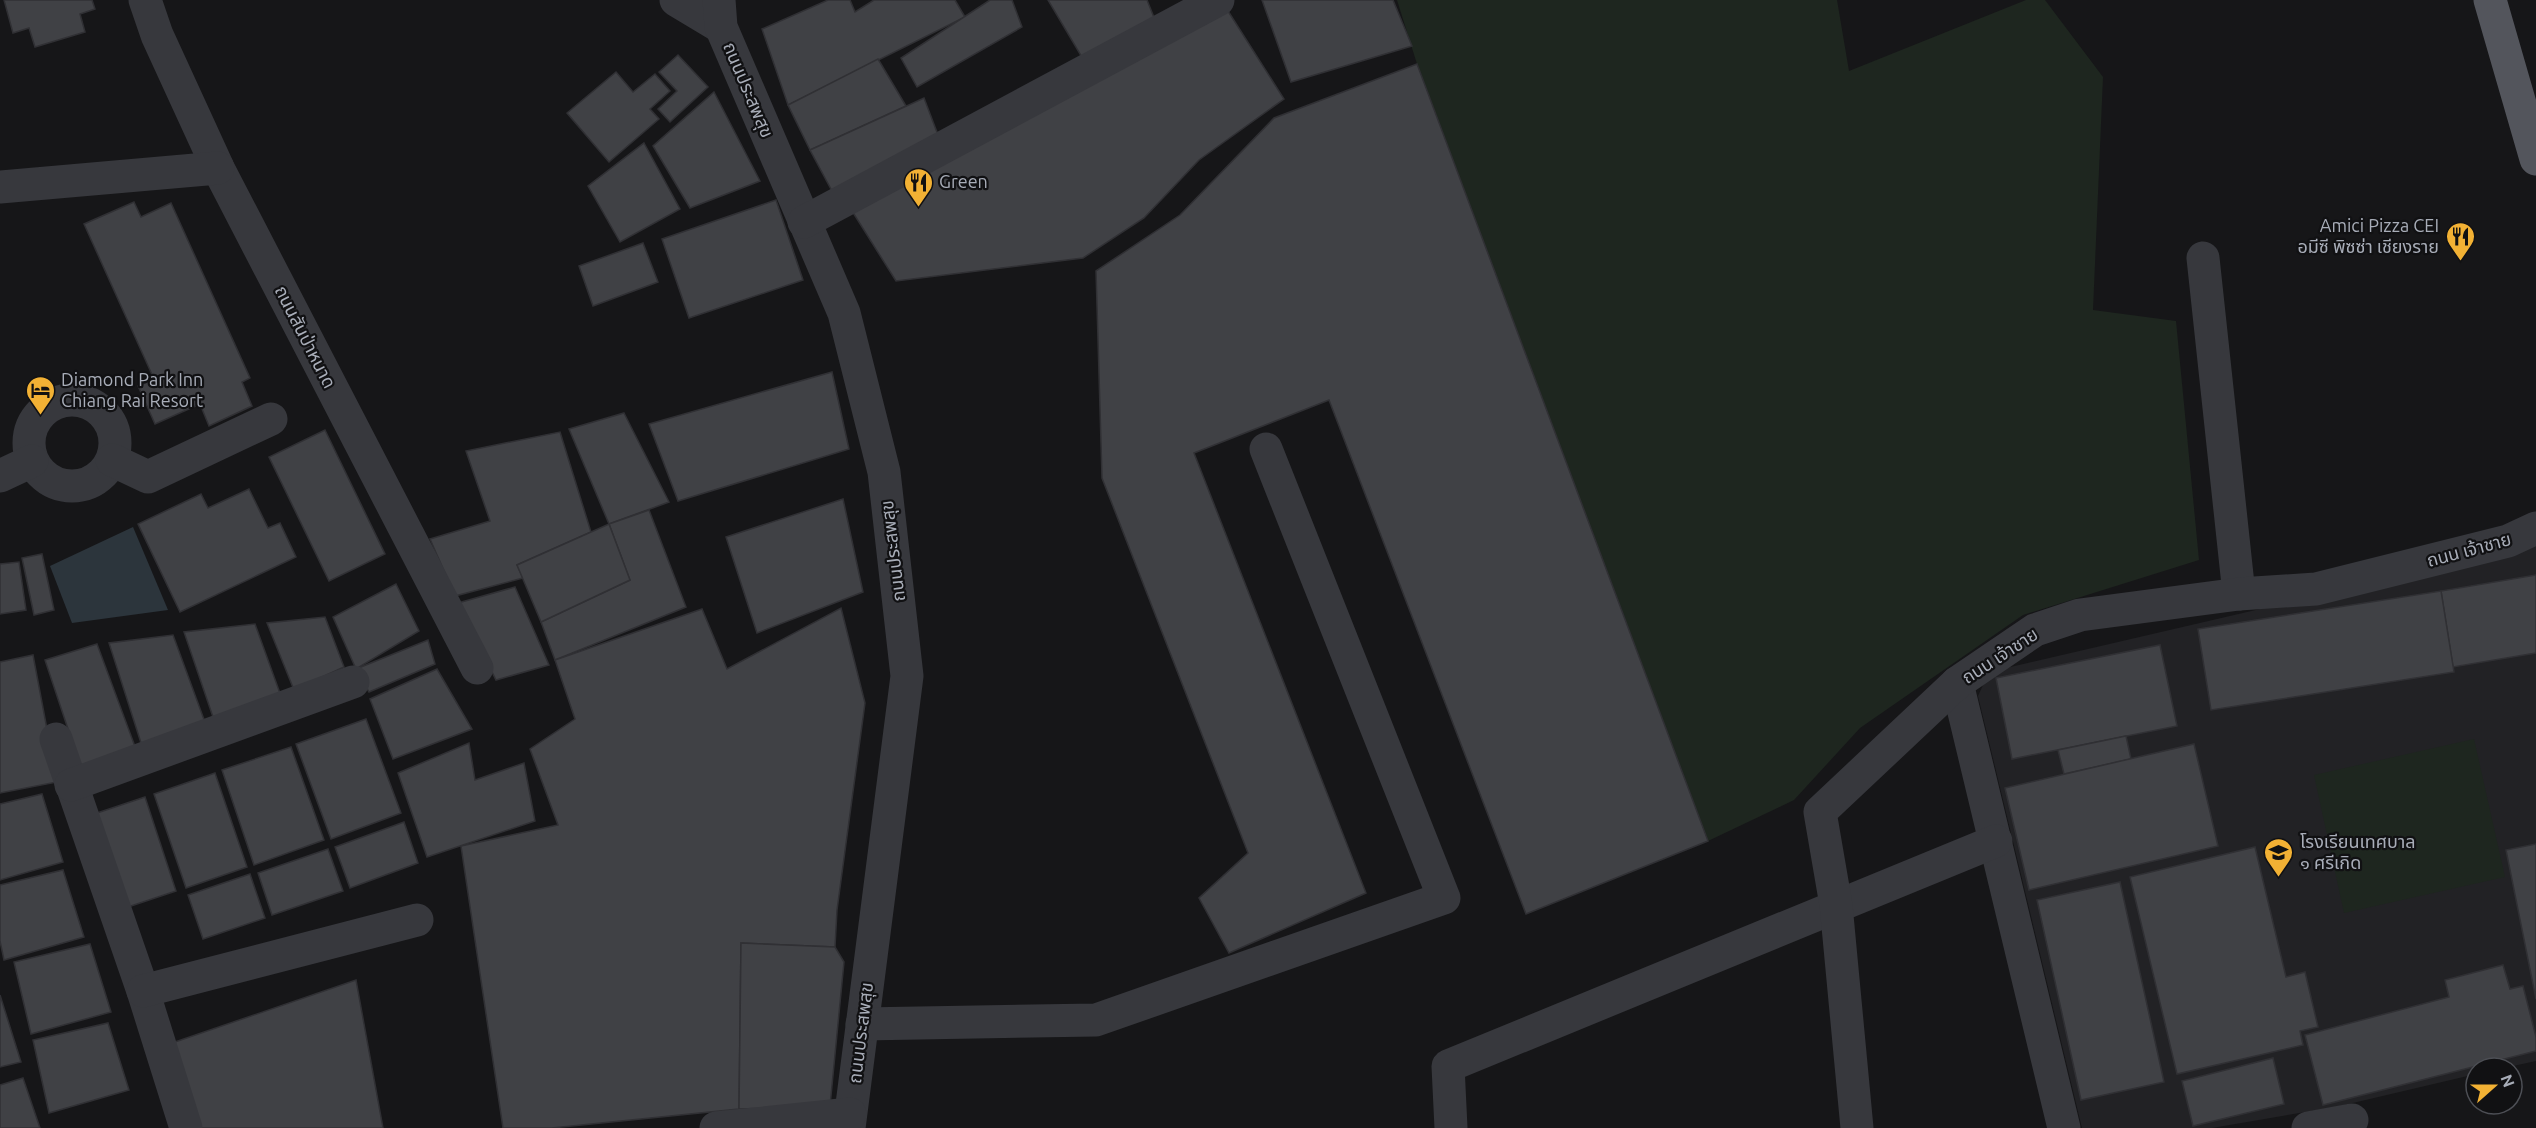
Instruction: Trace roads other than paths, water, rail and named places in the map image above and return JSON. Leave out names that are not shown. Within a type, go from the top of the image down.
[{"type":"main road","points":[[2490,0],[2536,159]]},
{"type":"street","name":"ถนนสันป่าหนาด","points":[[145,0],[157,35],[218,168],[477,668]]},
{"type":"street","points":[[676,0],[720,13]]},
{"type":"street","points":[[804,222],[1218,0]]},
{"type":"street","name":"ถนนประสพสุข","points":[[720,13],[804,222],[844,313],[884,472],[907,676],[850,1121]]},
{"type":"street","points":[[0,187],[218,168]]},
{"type":"street","points":[[2203,258],[2239,594]]},
{"type":"street","points":[[72,400],[88,403],[103,412],[112,427],[116,443],[112,460],[103,474],[89,484],[73,487],[56,484],[42,475],[32,461],[30,435],[41,413],[55,403],[72,400]]},
{"type":"street","points":[[112,460],[148,477],[271,419]]},
{"type":"street","points":[[862,1024],[1096,1020],[1444,898],[1266,449]]},
{"type":"street","points":[[0,476],[32,461]]},
{"type":"street","name":"ถนน เจ้าชาย","points":[[1857,1128],[1836,905],[1820,812],[1958,684],[2035,630],[2080,615],[2239,594],[2316,589],[2508,541],[2536,528]]},
{"type":"street","points":[[71,785],[353,682]]},
{"type":"street","points":[[1958,684],[2064,1128]]},
{"type":"street","points":[[56,739],[143,991],[186,1128]]},
{"type":"street","points":[[1451,1128],[1448,1066],[1996,841]]},
{"type":"street","points":[[143,991],[417,920]]},
{"type":"street","points":[[2308,1128],[2352,1120]]},
{"type":"street","points":[[716,1128],[850,1121]]},
{"type":"place","name":"Green","points":[[918,208]]},
{"type":"place","name":"Amici Pizza CEI อมีซี พิซซ่า เชียงราย","points":[[2460,262]]},
{"type":"place","name":"Diamond Park Inn Chiang Rai Resort","points":[[40,416]]},
{"type":"place","name":"โรงเรียนเทศบาล ๑ ศรีเกิด","points":[[2279,878]]}]
